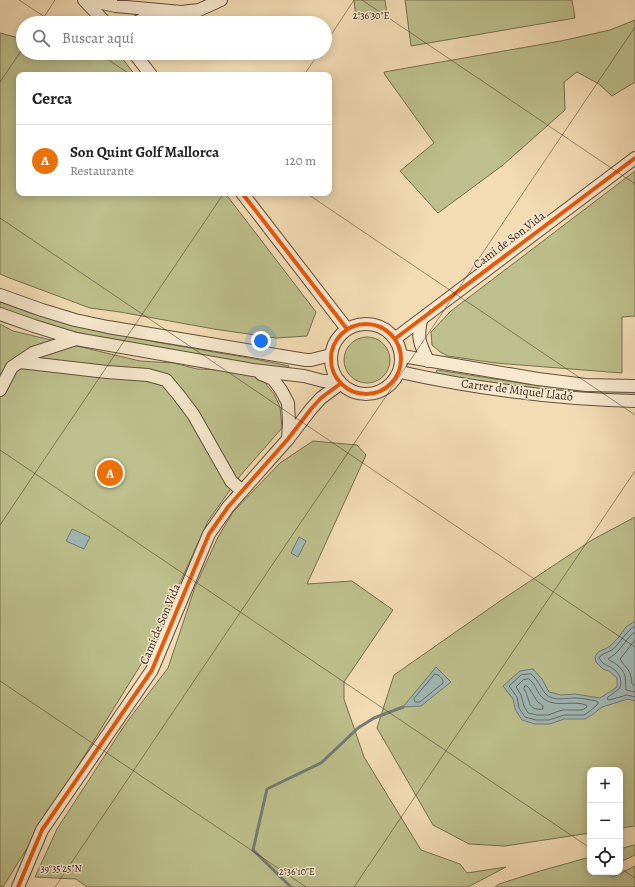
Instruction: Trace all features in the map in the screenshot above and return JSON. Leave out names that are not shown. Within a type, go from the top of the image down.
[{"type":"street","points":[[84,0],[99,16]]},
{"type":"street","points":[[87,0],[120,7],[181,12],[199,10],[221,0]]},
{"type":"street","points":[[106,16],[112,8],[120,7],[128,10],[131,16]]},
{"type":"street","points":[[150,16],[160,11]]},
{"type":"street","points":[[139,60],[149,72]]},
{"type":"street","name":"Camí de Son Vida","points":[[396,338],[635,158]]},
{"type":"street","points":[[244,196],[347,329]]},
{"type":"street","points":[[0,295],[75,320],[108,327],[306,360],[331,355]]},
{"type":"street","points":[[0,314],[34,326],[76,338],[253,370],[304,376],[339,383]]},
{"type":"street","points":[[421,320],[419,330],[420,343],[428,361]]},
{"type":"street","points":[[364,323],[382,327],[396,338],[402,356],[402,365],[400,372],[392,385],[380,393],[366,395],[352,392],[339,383],[332,370],[331,355],[336,340],[347,329],[364,323]]},
{"type":"street","points":[[0,390],[12,367],[33,353],[76,338]]},
{"type":"street","name":"Carrer de Miquel Lladó","points":[[402,356],[538,379],[586,385],[635,386]]},
{"type":"street","points":[[20,362],[148,375],[166,380],[193,414],[231,481],[242,491]]},
{"type":"street","points":[[253,370],[273,379],[288,403],[288,439]]},
{"type":"street","name":"Carrer de Miquel Lladó","points":[[400,372],[430,379],[517,392],[598,400],[635,401]]},
{"type":"street","name":"Camí de Son Vida","points":[[18,887],[42,830],[152,670],[208,534],[228,507],[288,439],[311,409],[321,398],[339,383]]},
{"type":"green space","points":[[354,0],[385,0],[387,15],[356,19]]},
{"type":"green space","points":[[405,0],[572,0],[575,18],[411,46]]},
{"type":"green space","points":[[635,20],[635,82],[612,96],[599,84],[577,72],[564,82],[565,110],[503,165],[438,213],[400,171],[434,143],[384,72],[561,41],[610,30]]},
{"type":"green space","points":[[0,33],[16,37],[16,60],[124,60],[133,72],[16,72],[16,196],[227,196],[316,312],[307,336],[276,338],[90,308],[0,274]]},
{"type":"green space","points":[[635,171],[635,316],[622,317],[622,373],[495,363],[448,356],[440,352],[432,345],[431,332],[451,311]]},
{"type":"green space","points":[[0,301],[30,313],[79,327],[289,366],[288,369],[260,366],[83,334],[23,317],[0,308]]},
{"type":"green space","points":[[0,324],[13,331],[140,361],[174,363],[197,369],[224,370],[261,378],[274,394],[280,407],[282,428],[240,476],[208,521],[148,653],[3,887],[0,886]]},
{"type":"green space","points":[[362,337],[372,337],[380,341],[386,347],[390,355],[390,365],[386,373],[380,379],[372,383],[362,383],[354,379],[348,373],[344,365],[344,355],[348,347],[354,341]]},
{"type":"green space","points":[[437,370],[527,384],[635,392],[635,396],[610,396],[535,389],[435,374]]},
{"type":"green space","points":[[313,441],[357,445],[366,455],[307,584],[352,581],[393,610],[344,682],[344,699],[364,757],[421,850],[460,864],[467,873],[506,867],[468,887],[87,887],[76,879],[35,877],[57,829],[126,723],[168,668],[195,587],[218,537],[233,512],[280,463]]},
{"type":"green space","points":[[635,517],[635,826],[623,828],[623,767],[587,767],[587,833],[505,846],[469,844],[433,825],[377,728],[394,675],[500,601],[592,540]]},
{"type":"green space","points":[[635,845],[635,855],[623,861],[623,848]]},
{"type":"green space","points":[[587,858],[587,875],[610,875],[613,877],[623,875],[623,872],[635,866],[635,887],[495,887],[499,884]]},
{"type":"water","points":[[72,529],[90,537],[84,549],[66,541]]},
{"type":"water","points":[[299,537],[306,541],[298,557],[291,553]]},
{"type":"water","points":[[635,621],[635,701],[628,699],[602,707],[585,719],[564,719],[550,724],[535,724],[522,720],[515,709],[513,699],[503,686],[520,671],[533,669],[542,679],[549,692],[561,695],[575,694],[600,698],[617,687],[617,678],[609,671],[603,669],[596,662],[595,657],[598,652],[609,647],[626,627]]},
{"type":"water","points":[[436,667],[451,682],[421,706],[403,707]]},
{"type":"waterway","points":[[291,887],[253,850],[267,789],[321,763],[358,728],[374,718],[403,707]]},
{"type":"cycle path","points":[[396,338],[635,158]]},
{"type":"cycle path","points":[[244,196],[347,329]]},
{"type":"cycle path","points":[[359,324],[373,324],[386,330],[395,339],[399,345],[401,359],[399,373],[391,384],[380,392],[373,394],[359,394],[352,392],[341,384],[333,373],[331,366],[331,352],[333,345],[341,334],[352,326],[359,324]]},
{"type":"cycle path","points":[[18,887],[42,830],[152,670],[209,534],[228,507],[288,439],[311,409],[321,398],[340,384]]},
{"type":"place","name":"Son Quint Golf Mallorca","points":[[110,473]]}]
